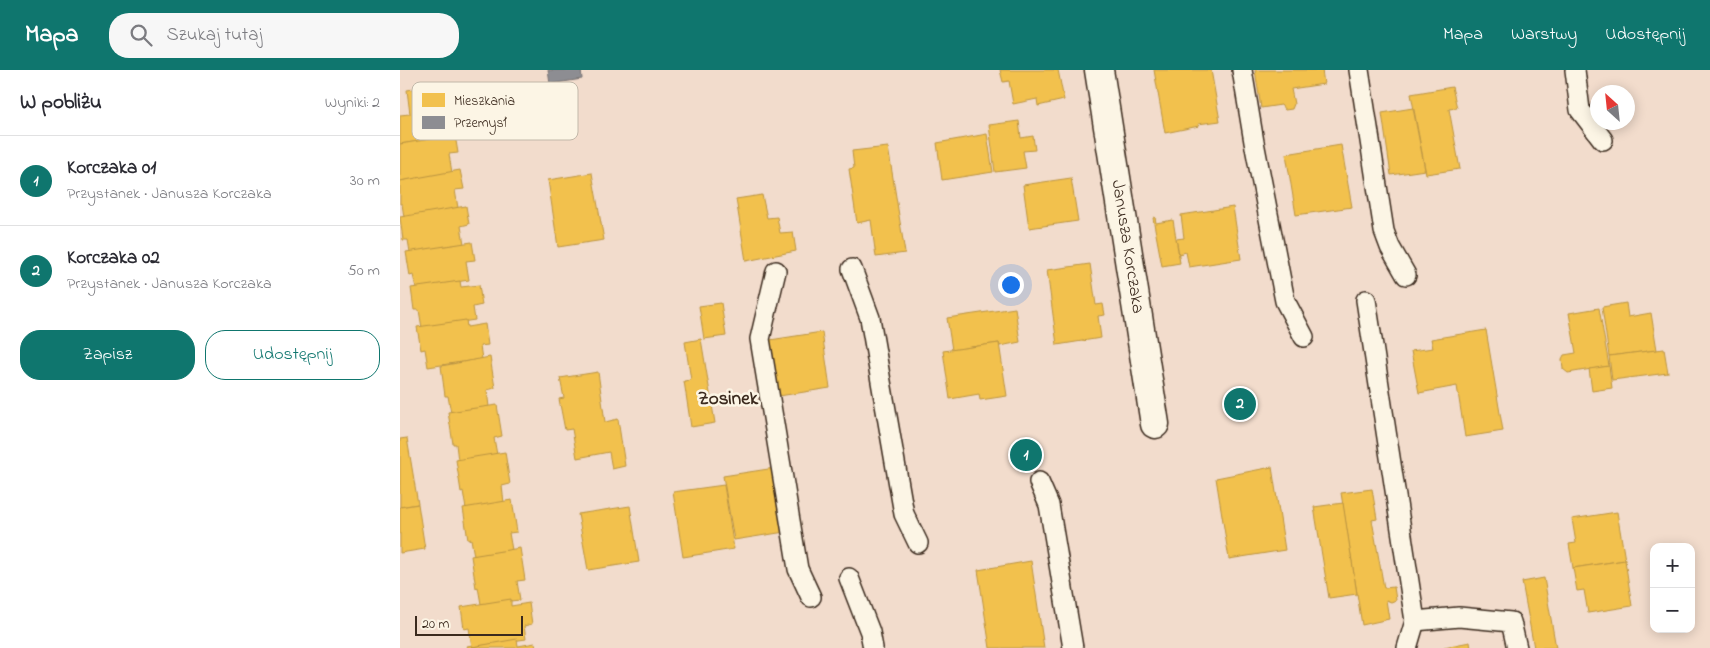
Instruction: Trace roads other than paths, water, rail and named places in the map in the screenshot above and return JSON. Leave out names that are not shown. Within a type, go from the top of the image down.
[{"type":"street","name":"Janusza Korczaka","points":[[1099,70],[1155,424]]},
{"type":"lane","points":[[1242,70],[1284,301],[1304,337]]},
{"type":"lane","points":[[1359,70],[1384,231],[1390,247],[1406,275]]},
{"type":"lane","points":[[1575,70],[1580,110],[1603,140]]},
{"type":"lane","points":[[852,269],[870,318],[904,514],[918,543]]},
{"type":"lane","points":[[776,271],[760,339],[798,569],[811,597]]},
{"type":"lane","points":[[1366,300],[1415,621],[1407,648]]},
{"type":"lane","points":[[1039,482],[1050,505],[1073,648]]},
{"type":"lane","points":[[849,578],[870,632],[873,648]]},
{"type":"lane","points":[[1415,621],[1459,617],[1511,622],[1517,648]]},
{"type":"place","name":"Korczaka 02","points":[[1240,404]]},
{"type":"place","name":"Korczaka 01","points":[[1026,455]]},
{"type":"district","name":"Zosinek","points":[[728,399]]}]
